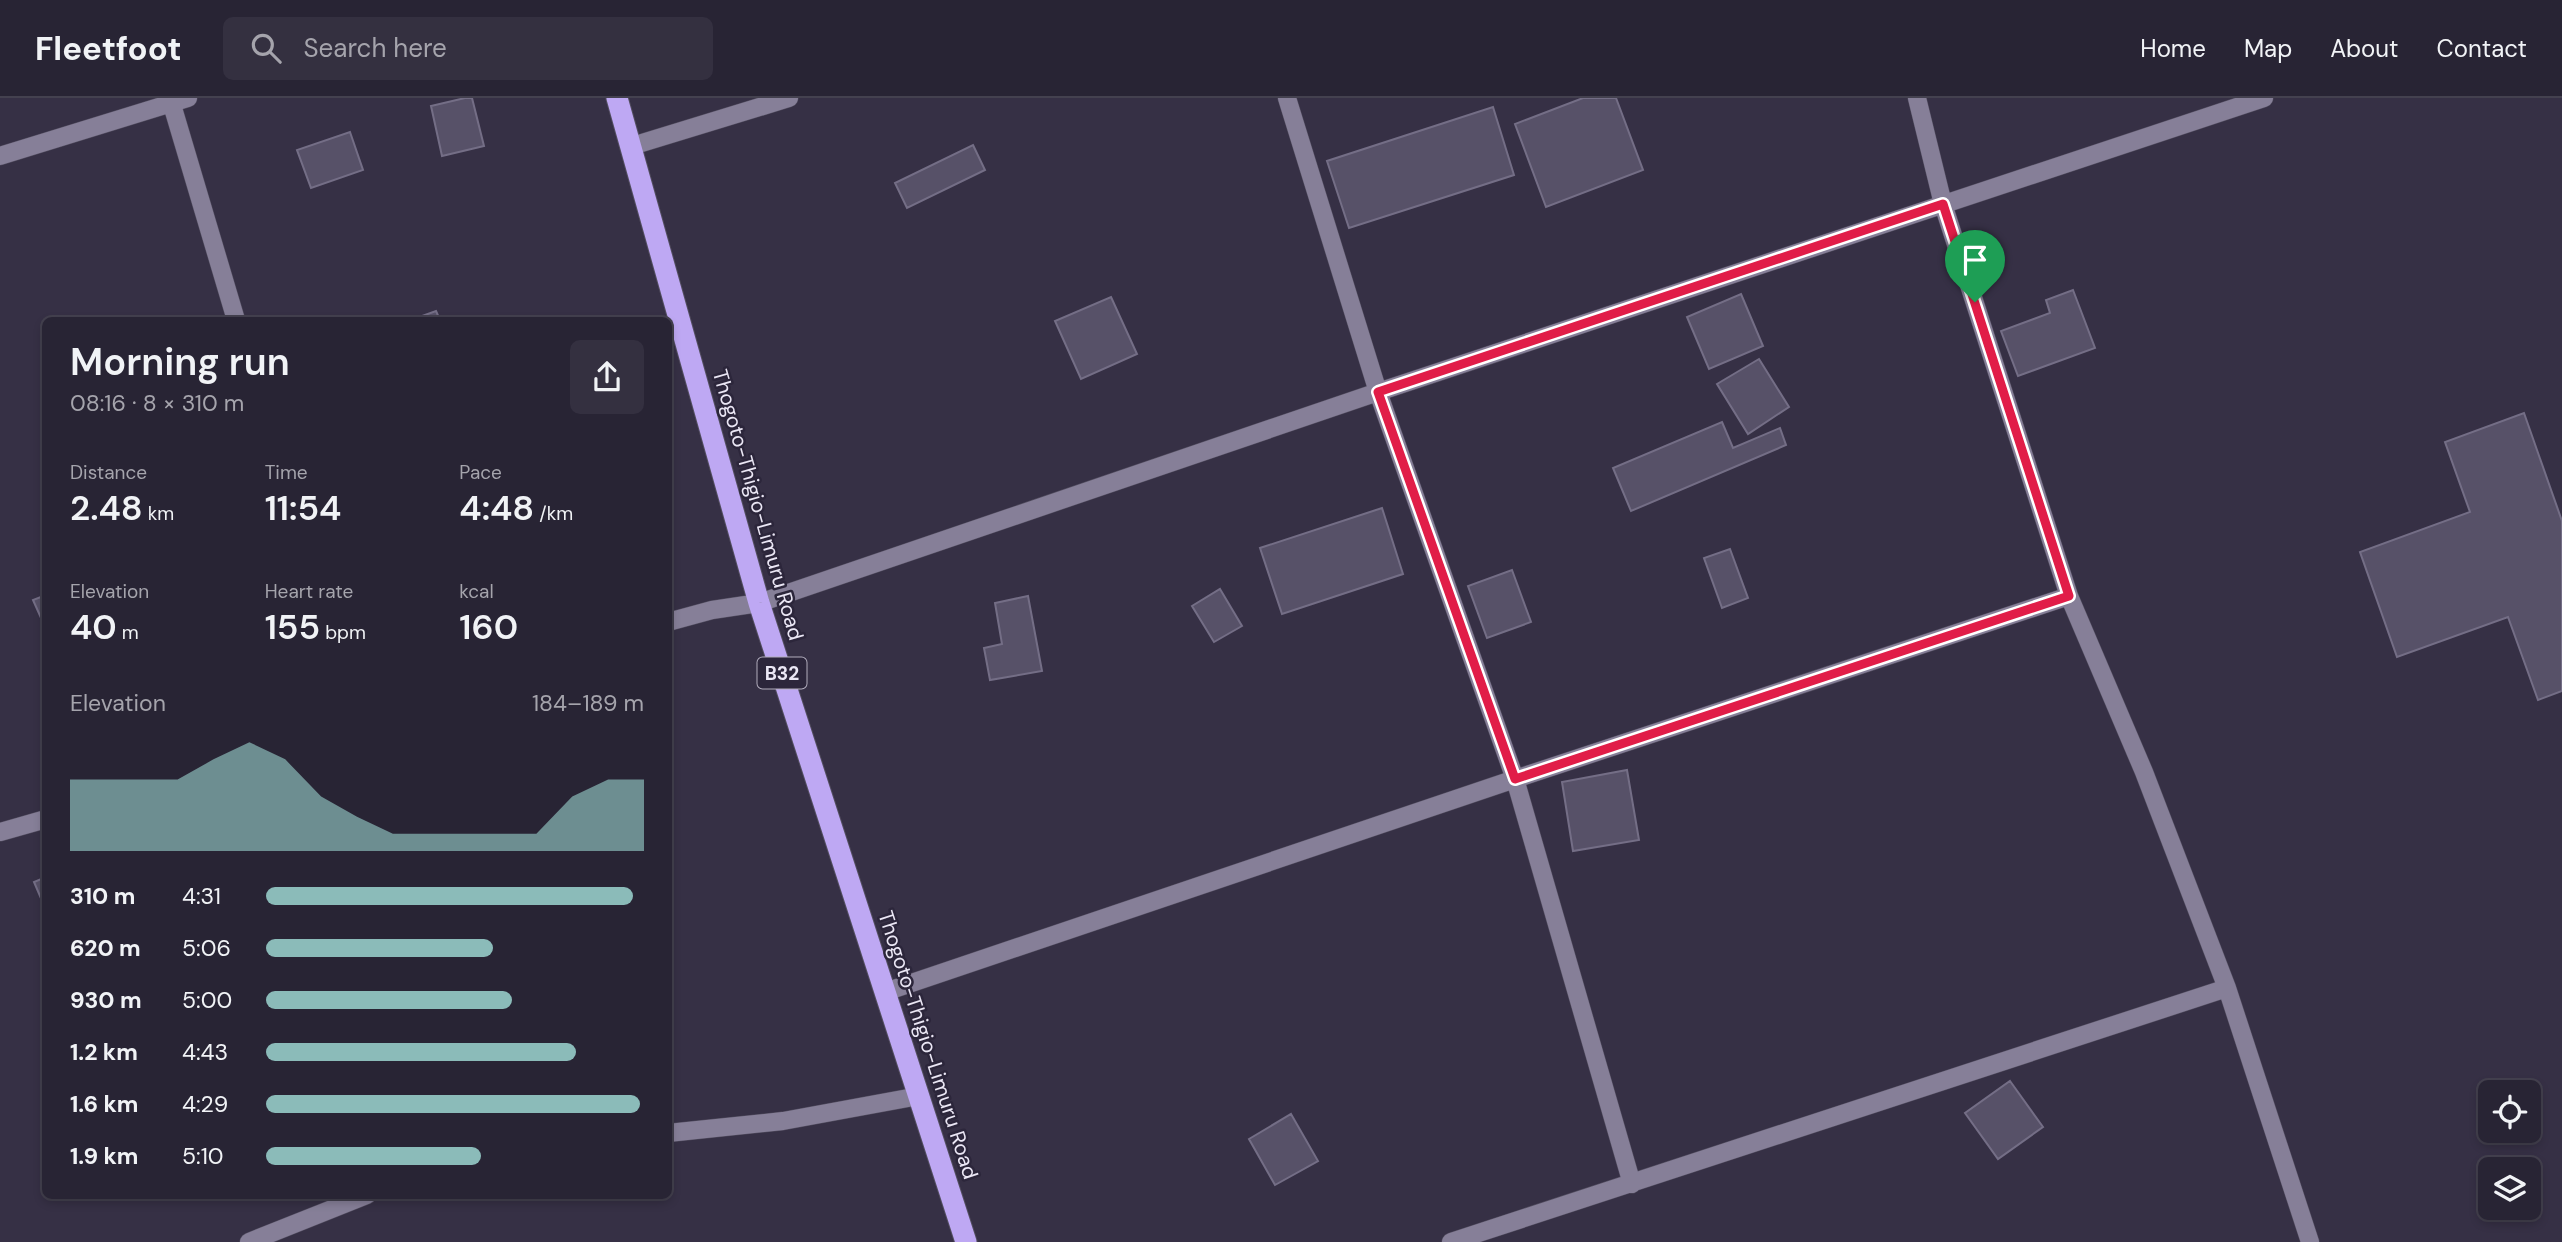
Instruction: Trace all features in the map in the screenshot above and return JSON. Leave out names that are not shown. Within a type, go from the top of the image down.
[{"type":"highway","name":"Thogoto-Thigio-Limuru Road","points":[[618,98],[759,603],[966,1242]]},
{"type":"street","points":[[632,146],[789,98]]},
{"type":"street","points":[[1287,98],[1378,392],[1515,779],[1632,1184]]},
{"type":"street","points":[[1917,98],[1943,204],[2069,596],[2144,772],[2227,988],[2310,1242]]},
{"type":"street","points":[[672,621],[712,610],[759,603],[1378,392],[2264,98]]},
{"type":"street","points":[[0,156],[176,99],[235,317]]},
{"type":"street","points":[[885,992],[1515,779],[2069,596]]},
{"type":"street","points":[[0,832],[42,820]]},
{"type":"street","points":[[1451,1242],[2227,988]]},
{"type":"street","points":[[672,1133],[783,1121],[919,1096]]},
{"type":"street","points":[[248,1242],[357,1199]]},
{"type":"building","points":[[472,98],[484,146],[442,156],[431,106]]},
{"type":"building","points":[[1583,98],[1616,98],[1643,170],[1546,207],[1515,124]]},
{"type":"building","points":[[1493,107],[1514,175],[1349,228],[1327,161]]},
{"type":"building","points":[[350,132],[363,170],[311,188],[297,150]]},
{"type":"building","points":[[973,145],[985,170],[907,208],[895,183]]},
{"type":"building","points":[[2073,290],[2095,348],[2018,376],[2001,331],[2050,313],[2046,300]]},
{"type":"building","points":[[1741,294],[1763,346],[1709,369],[1687,317]]},
{"type":"building","points":[[1111,297],[1137,354],[1081,379],[1055,321]]},
{"type":"building","points":[[436,311],[439,317],[419,317]]},
{"type":"building","points":[[1759,359],[1789,407],[1748,434],[1717,384]]},
{"type":"building","points":[[2524,413],[2562,521],[2562,691],[2538,700],[2508,617],[2397,657],[2360,552],[2470,512],[2445,442]]},
{"type":"building","points":[[1722,422],[1733,448],[1780,428],[1786,445],[1631,511],[1613,468]]},
{"type":"building","points":[[1382,508],[1403,574],[1282,614],[1260,548]]},
{"type":"building","points":[[1730,549],[1748,598],[1722,608],[1704,558]]},
{"type":"building","points":[[1512,570],[1531,622],[1487,638],[1468,586]]},
{"type":"building","points":[[1220,589],[1242,626],[1214,642],[1192,606]]},
{"type":"building","points":[[1028,596],[1042,671],[990,680],[984,648],[1002,644],[995,603]]},
{"type":"building","points":[[42,597],[42,620],[33,600]]},
{"type":"building","points":[[1627,770],[1639,840],[1573,851],[1562,782]]},
{"type":"building","points":[[42,879],[42,901],[34,882]]},
{"type":"building","points":[[2010,1081],[2043,1127],[1998,1159],[1965,1113]]},
{"type":"building","points":[[1291,1114],[1318,1161],[1275,1185],[1249,1139]]},
{"type":"route","points":[[1943,204],[1975,302],[2069,596],[1515,779],[1378,392],[1943,204]]}]
